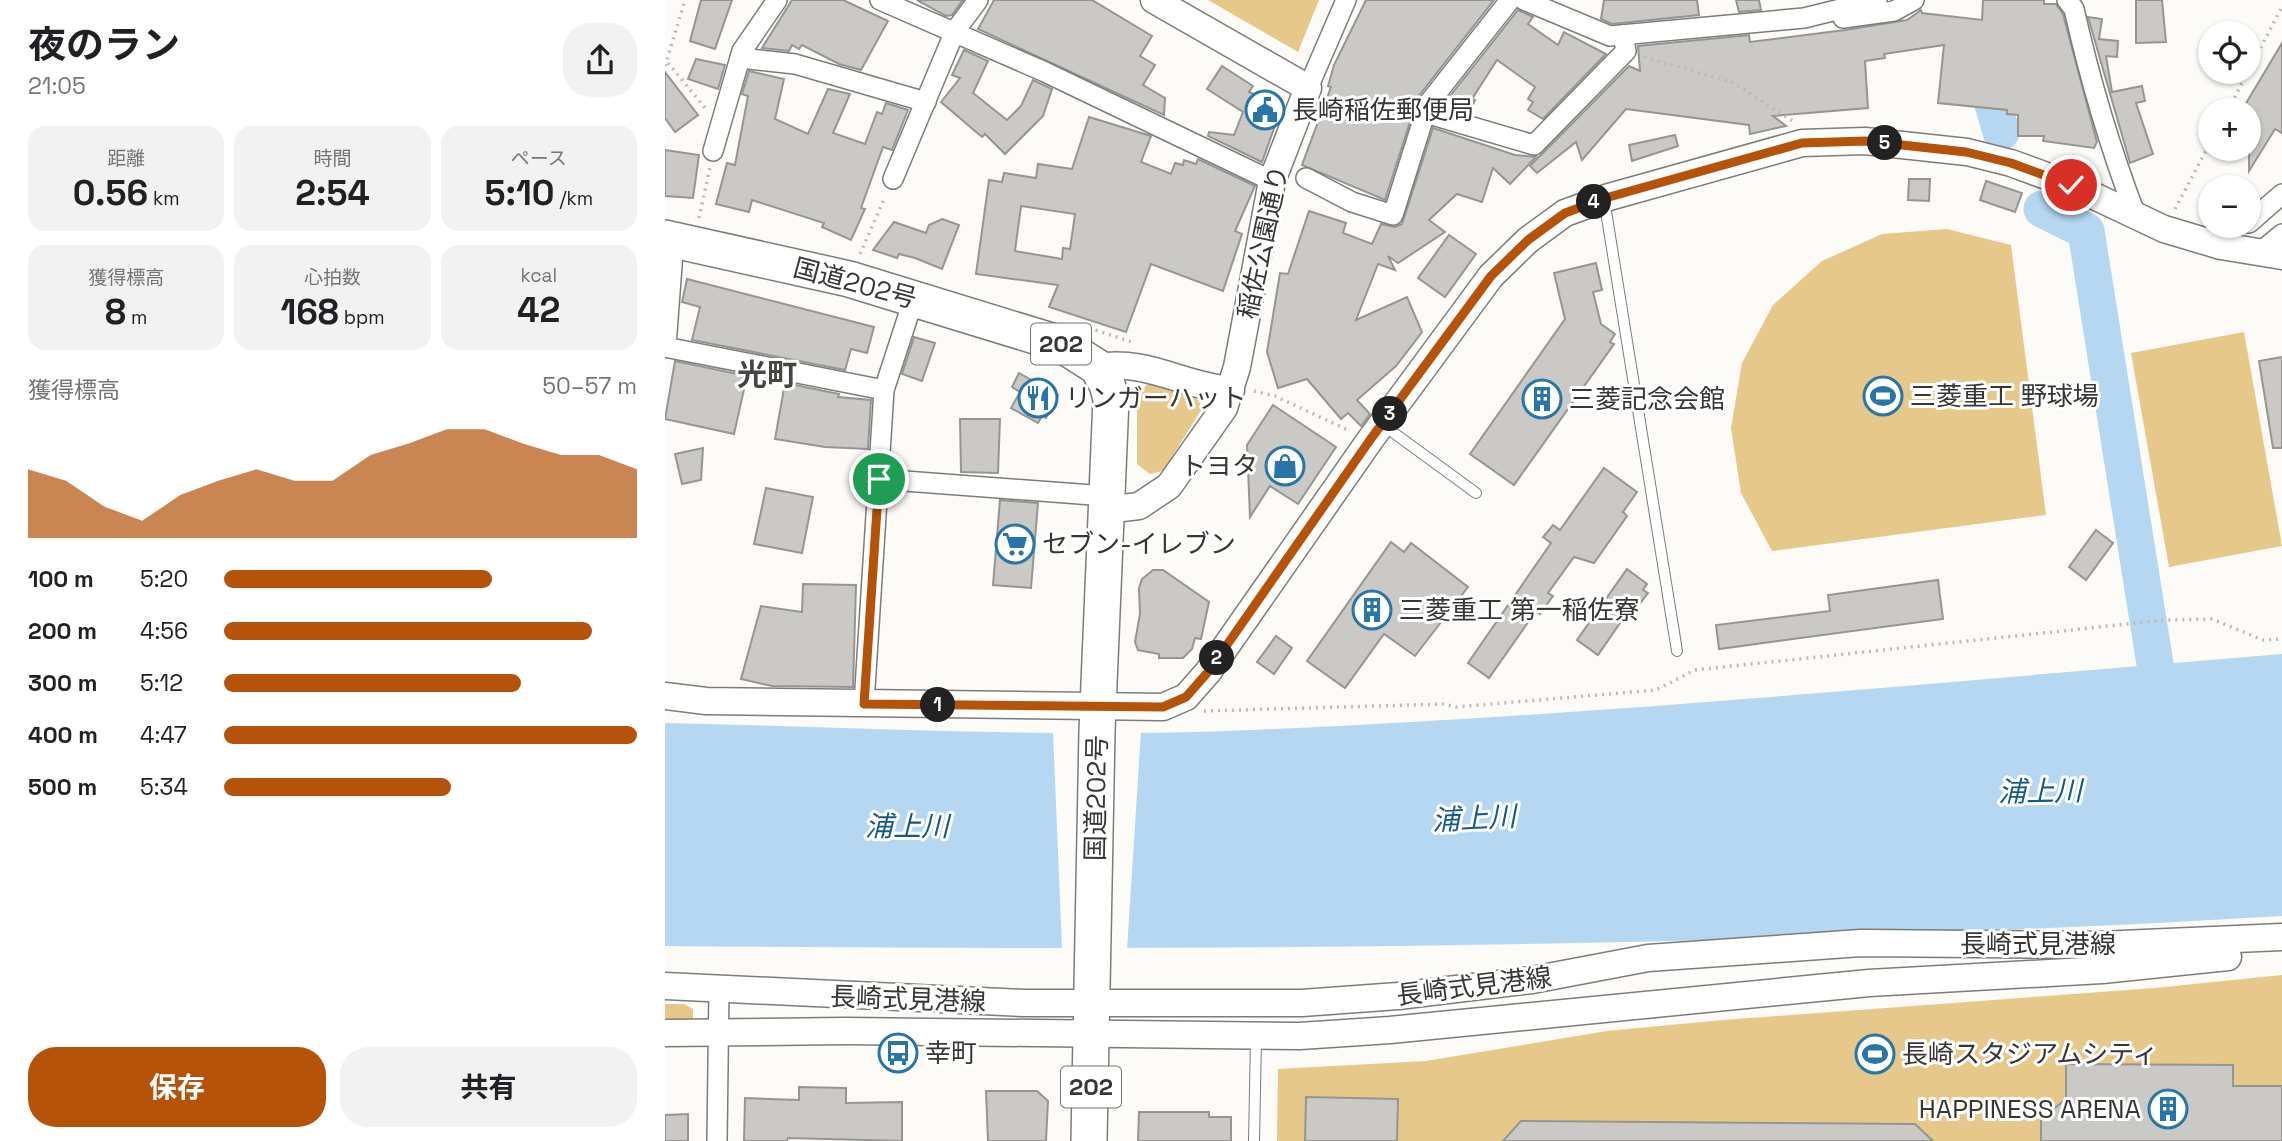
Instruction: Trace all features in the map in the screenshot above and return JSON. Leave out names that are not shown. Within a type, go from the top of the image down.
[{"type":"highway","name":"国道202号","points":[[679,233],[914,298],[1061,344],[1097,367],[1111,398],[1098,719],[1089,1141]]},
{"type":"main road","points":[[1154,0],[1308,88]]},
{"type":"main road","name":"稲佐公園通り","points":[[1105,503],[1139,506],[1169,486],[1205,438],[1231,390],[1272,181],[1308,88]]},
{"type":"main road","points":[[665,696],[706,701],[864,704],[1098,719],[1163,707],[1186,697],[1208,672],[1376,432],[1491,276],[1528,240],[1565,213],[1604,198],[1802,143],[1865,141],[1966,152],[2011,163],[2071,185],[2164,229],[2221,246],[2270,255]]},
{"type":"main road","points":[[1097,367],[1129,364],[1213,389],[1231,390]]},
{"type":"main road","name":"長崎式見港線","points":[[665,1033],[1093,1018],[1398,996],[1532,980],[1648,958],[1861,943],[2099,945],[2282,937]]},
{"type":"main road","name":"長崎式見港線","points":[[665,986],[849,997],[1093,1018],[1256,1038],[1389,1030],[1856,984],[2102,970],[2282,950]]},
{"type":"street","points":[[713,151],[740,58],[778,0]]},
{"type":"street","points":[[880,0],[955,31],[1272,181]]},
{"type":"street","points":[[893,179],[955,31],[978,0]]},
{"type":"street","points":[[1308,88],[1346,0]]},
{"type":"street","points":[[1306,177],[1352,202],[1393,215],[1428,104],[1510,0]]},
{"type":"street","points":[[1524,0],[1610,36],[1804,18],[1871,16],[1894,11],[1915,0]]},
{"type":"street","points":[[1804,18],[1877,0]]},
{"type":"street","points":[[2067,0],[2074,9],[2089,77],[2111,150],[2136,216]]},
{"type":"street","points":[[1425,113],[1534,145],[1626,51],[1623,35]]},
{"type":"street","points":[[740,58],[795,64],[926,102]]},
{"type":"street","points":[[2261,212],[2282,194]]},
{"type":"street","points":[[679,233],[666,346],[884,390]]},
{"type":"street","points":[[2270,255],[2282,234]]},
{"type":"street","points":[[2221,246],[2230,238]]},
{"type":"street","points":[[864,704],[884,390],[914,298]]},
{"type":"street","points":[[879,479],[1105,503]]},
{"type":"street","points":[[717,1141],[719,989]]},
{"type":"lane","points":[[1604,198],[1677,651]]},
{"type":"lane","points":[[1376,432],[1476,493]]},
{"type":"lane","points":[[1254,1141],[1256,1038]]},
{"type":"path","points":[[685,0],[667,64],[720,126]]},
{"type":"path","points":[[2234,98],[2282,7]]},
{"type":"path","points":[[1645,57],[1732,82],[1777,109]]},
{"type":"path","points":[[679,233],[713,151]]},
{"type":"path","points":[[2164,229],[2200,161]]},
{"type":"path","points":[[860,255],[893,179]]},
{"type":"path","points":[[1275,396],[1376,432]]},
{"type":"path","points":[[1163,707],[1218,713],[1444,704],[1456,707],[1656,690],[1695,670],[2165,620],[2212,618],[2263,640],[2282,639]]},
{"type":"shaded area","points":[[1208,0],[1319,0],[1298,52]]},
{"type":"shaded area","name":"三菱重工 野球場","points":[[1947,229],[2011,245],[2046,515],[1772,551],[1741,493],[1731,428],[1742,363],[1773,305],[1822,261],[1882,234]]},
{"type":"shaded area","points":[[2244,332],[2282,546],[2169,567],[2131,353]]},
{"type":"shaded area","points":[[1155,382],[1197,399],[1203,407],[1163,471],[1150,474],[1137,464],[1137,400],[1146,385]]},
{"type":"shaded area","name":"長崎スタジアムシティ","points":[[2282,975],[2282,1141],[1277,1141],[1278,1069],[1426,1061],[1607,1031],[1723,1020],[2155,988]]},
{"type":"shaded area","points":[[665,1004],[684,1004],[693,1009],[693,1018],[688,1024],[665,1025]]},
{"type":"water","name":"浦上川","points":[[2282,654],[2282,916],[1878,935],[1473,945],[1069,948],[665,946],[665,723],[1031,733],[1251,730],[1638,707]]},
{"type":"pier","points":[[1141,731],[1127,950],[1062,949],[1053,732]]},
{"type":"building","points":[[701,0],[732,0],[715,49],[690,41]]},
{"type":"building","points":[[792,0],[843,0],[888,21],[861,70],[839,64],[802,45],[799,49],[792,45],[789,51],[762,48]]},
{"type":"building","points":[[917,0],[963,0],[952,15],[946,16]]},
{"type":"building","points":[[994,0],[1092,0],[1152,36],[1140,56],[1155,65],[1143,85],[1165,98],[1164,115],[978,29]]},
{"type":"building","points":[[1366,0],[1494,0],[1418,97],[1385,200],[1302,165],[1331,87],[1328,86],[1334,65]]},
{"type":"building","points":[[1604,0],[1697,0],[1699,15],[1612,24],[1601,19]]},
{"type":"building","points":[[1736,0],[1759,0],[1761,10],[1739,12]]},
{"type":"building","points":[[1983,0],[2044,0],[2044,4],[2056,4],[2063,14],[2097,142],[2094,148],[2043,141],[2044,136],[2018,136],[2018,115],[2007,114],[2007,110],[1938,103],[1944,45],[1884,54],[1885,58],[1865,61],[1868,108],[1773,116],[1786,126],[1750,134],[1749,125],[1626,109],[1582,160],[1576,142],[1537,173],[1530,166],[1629,66],[1640,71],[1638,46],[1749,35],[1750,42],[1845,30],[1907,20],[1921,10],[1922,13],[1982,20]]},
{"type":"building","points":[[2136,0],[2162,0],[2166,42],[2136,43]]},
{"type":"building","points":[[1518,10],[1533,17],[1528,24],[1558,45],[1564,32],[1606,54],[1543,119],[1528,110],[1533,102],[1528,99],[1535,87],[1497,60],[1472,99],[1475,100],[1469,113],[1443,105]]},
{"type":"building","points":[[2088,17],[2102,19],[2099,39],[2118,41],[2117,57],[2106,56],[2112,92],[2142,86],[2145,101],[2136,103],[2153,154],[2130,163]]},
{"type":"building","points":[[2282,43],[2282,133],[2275,129],[2261,152],[2261,98],[2249,98],[2258,84],[2261,84],[2261,78]]},
{"type":"building","points":[[964,50],[988,61],[973,93],[1007,120],[1021,106],[1033,80],[1052,89],[1043,116],[1005,154],[985,134],[982,137],[941,102],[960,78],[952,75]]},
{"type":"building","points":[[696,59],[725,65],[718,89],[688,79]]},
{"type":"building","points":[[1222,66],[1253,86],[1249,92],[1282,106],[1262,162],[1208,136],[1209,132],[1234,135],[1243,112],[1207,89]]},
{"type":"building","points":[[749,71],[784,79],[775,119],[808,134],[828,89],[850,94],[833,133],[865,144],[877,112],[882,114],[886,103],[908,110],[892,150],[883,147],[861,208],[865,209],[851,240],[822,227],[824,223],[752,200],[749,212],[716,204],[727,163],[735,165],[748,96],[742,94]]},
{"type":"building","points":[[665,72],[698,115],[675,132],[665,118]]},
{"type":"building","points":[[1089,117],[1151,136],[1141,162],[1171,174],[1175,163],[1183,165],[1184,160],[1196,164],[1198,159],[1255,186],[1235,231],[1242,234],[1223,291],[1151,264],[1126,332],[1049,307],[1058,285],[976,274],[989,180],[1002,182],[1004,173],[1036,178],[1038,164],[1072,169]],"holes":[[[1021,206],[1075,214],[1070,249],[1063,248],[1062,259],[1015,251]]]},
{"type":"building","points":[[1433,128],[1515,155],[1536,157],[1510,184],[1493,168],[1482,202],[1457,194],[1429,220],[1445,232],[1398,263],[1388,256],[1395,270],[1378,264],[1356,320],[1407,297],[1422,332],[1396,366],[1357,400],[1370,414],[1361,426],[1348,413],[1341,419],[1307,379],[1278,388],[1267,352],[1280,273],[1288,274],[1309,211],[1346,223],[1343,233],[1372,244],[1381,224],[1395,227],[1402,224]]},
{"type":"building","points":[[1675,135],[1678,146],[1632,161],[1629,145]]},
{"type":"building","points":[[665,150],[699,155],[693,198],[665,196]]},
{"type":"building","points":[[2249,161],[2255,161],[2249,171]]},
{"type":"building","points":[[1909,179],[1930,179],[1929,201],[1908,200]]},
{"type":"building","points":[[1986,181],[2022,193],[2015,212],[1980,200]]},
{"type":"building","points":[[942,219],[959,225],[942,269],[915,258],[899,254],[897,258],[873,250],[894,222],[926,233],[929,225]]},
{"type":"building","points":[[1449,235],[1476,254],[1445,297],[1418,278]]},
{"type":"building","name":"三菱記念会館","points":[[1596,263],[1602,290],[1593,292],[1601,324],[1615,334],[1610,342],[1614,344],[1514,485],[1470,454],[1565,319],[1554,273]]},
{"type":"building","points":[[687,279],[874,327],[867,353],[851,349],[845,370],[692,340],[700,307],[682,302]]},
{"type":"building","points":[[914,337],[935,343],[922,381],[902,374]]},
{"type":"building","points":[[2282,357],[2282,448],[2273,448],[2259,361]]},
{"type":"building","points":[[675,361],[747,376],[734,434],[665,419]]},
{"type":"building","name":"リンガーハット","points":[[1019,373],[1058,395],[1046,418],[1042,416],[1038,423],[1011,408],[1020,392],[1012,387]]},
{"type":"building","points":[[785,383],[839,394],[838,397],[871,400],[868,449],[825,447],[775,439]]},
{"type":"building","name":"トヨタ","points":[[1273,405],[1336,447],[1298,504],[1270,486],[1250,517],[1247,445]]},
{"type":"building","points":[[960,419],[1000,419],[998,473],[961,472]]},
{"type":"building","points":[[703,448],[701,480],[682,484],[675,454]]},
{"type":"building","points":[[1604,468],[1637,492],[1623,512],[1627,516],[1594,563],[1574,557],[1548,593],[1553,596],[1540,614],[1536,611],[1489,678],[1468,663],[1551,543],[1543,537],[1553,525],[1560,530]]},
{"type":"building","points":[[766,488],[813,497],[802,553],[754,544]]},
{"type":"building","name":"セブン-イレブン","points":[[1000,500],[1038,503],[1031,588],[993,585]]},
{"type":"building","points":[[2096,530],[2113,543],[2086,580],[2069,567]]},
{"type":"building","name":"三菱重工 第一稲佐寮","points":[[1391,542],[1404,552],[1411,543],[1468,587],[1415,656],[1384,634],[1345,688],[1307,661]]},
{"type":"building","points":[[1627,569],[1647,584],[1643,590],[1648,593],[1635,610],[1631,607],[1598,655],[1577,640]]},
{"type":"building","points":[[1153,570],[1163,570],[1209,602],[1201,639],[1195,638],[1192,649],[1183,658],[1159,658],[1159,654],[1138,650],[1135,642],[1140,614],[1139,588],[1142,579]]},
{"type":"building","points":[[1938,580],[1943,619],[1719,649],[1716,625],[1830,611],[1828,595]]},
{"type":"building","points":[[803,584],[856,585],[853,687],[772,686],[741,679],[761,606],[802,612]]},
{"type":"building","points":[[1276,636],[1292,648],[1274,674],[1257,662]]},
{"type":"building","name":"HAPPINESS ARENA","points":[[2066,1064],[2233,1065],[2233,1086],[2282,1086],[2282,1141],[2041,1141],[2041,1119],[2066,1099]]},
{"type":"building","points":[[799,1087],[846,1088],[846,1103],[902,1102],[902,1141],[788,1138],[787,1141],[744,1141],[745,1098],[799,1100]]},
{"type":"building","points":[[986,1091],[1037,1091],[1048,1101],[1046,1141],[988,1141]]},
{"type":"building","points":[[1306,1097],[1398,1099],[1397,1141],[1305,1141]]},
{"type":"building","points":[[1139,1112],[1209,1112],[1209,1117],[1231,1117],[1231,1141],[1138,1141]]},
{"type":"building","points":[[688,1114],[688,1141],[665,1141],[665,1115]]},
{"type":"building","points":[[1521,1121],[1915,1124],[1933,1141],[1503,1141]]},
{"type":"waterway","points":[[2001,132],[1991,97],[2004,34],[2005,0]]},
{"type":"waterway","points":[[2042,209],[2086,231],[2155,664]]},
{"type":"place","name":"長崎稲佐郵便局","points":[[1265,110]]},
{"type":"place","name":"三菱重工 野球場","points":[[1883,396]]},
{"type":"place","name":"リンガーハット","points":[[1038,398]]},
{"type":"place","name":"三菱記念会館","points":[[1542,399]]},
{"type":"place","name":"トヨタ","points":[[1285,466]]},
{"type":"place","name":"セブン-イレブン","points":[[1015,544]]},
{"type":"place","name":"三菱重工 第一稲佐寮","points":[[1372,610]]},
{"type":"place","name":"幸町","points":[[898,1053]]},
{"type":"place","name":"長崎スタジアムシティ","points":[[1875,1054]]},
{"type":"place","name":"HAPPINESS ARENA","points":[[2168,1109]]},
{"type":"district","name":"光町","points":[[767,375]]},
{"type":"route","points":[[879,479],[864,704],[1163,707],[1186,697],[1208,672],[1370,440],[1491,276],[1528,240],[1565,213],[1609,197],[1802,143],[1865,141],[1966,152],[2011,163],[2071,185]]}]
